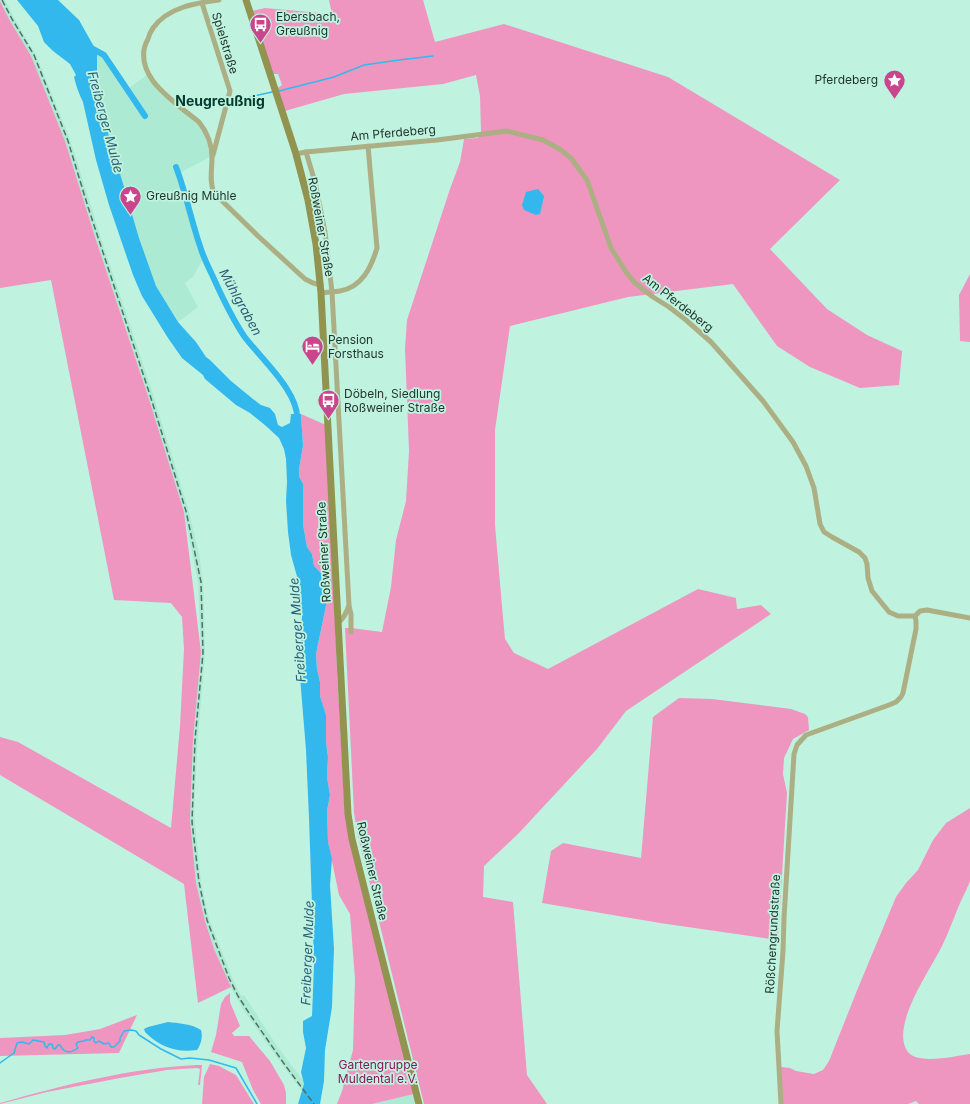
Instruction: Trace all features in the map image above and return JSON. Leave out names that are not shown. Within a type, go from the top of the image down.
[{"type":"main road","name":"Roßweiner Straße","points":[[246,0],[296,154],[308,200],[316,244],[321,285],[340,682],[348,814],[352,839],[419,1104]]},
{"type":"street","points":[[219,0],[186,6],[162,18],[153,28],[144,45],[143,61],[152,80],[158,88],[199,122],[204,129],[211,149],[212,159],[210,176],[211,187],[214,193],[305,279],[321,285]]},
{"type":"street","name":"Spielstraße","points":[[202,3],[230,91],[212,159]]},
{"type":"street","name":"Am Pferdeberg","points":[[296,154],[437,140],[506,130],[543,140],[561,150],[571,158],[587,180],[611,248],[626,272],[635,283],[686,320],[711,342],[763,401],[793,442],[806,466],[814,488],[820,524],[824,532],[859,552],[865,558],[868,578],[872,590],[889,612],[898,616],[915,616],[920,611],[927,610],[970,618]]},
{"type":"street","points":[[321,293],[345,290],[356,285],[368,271],[373,261],[377,248],[368,146]]},
{"type":"street","points":[[306,152],[315,182],[325,232],[332,292],[351,632]]},
{"type":"street","points":[[324,341],[335,340]]},
{"type":"street","points":[[327,403],[338,402]]},
{"type":"street","points":[[338,623],[347,612],[349,605]]},
{"type":"street","name":"Rößchengrundstraße","points":[[781,1104],[777,1031],[794,754],[797,745],[806,736],[890,705],[901,697],[906,682],[916,629],[915,616]]},
{"type":"shaded area","points":[[0,0],[5,0],[36,55],[70,139],[153,394],[188,508],[199,554],[203,581],[205,653],[197,750],[194,814],[201,882],[209,919],[241,996],[244,995],[277,1046],[321,1104],[312,1104],[244,1011],[231,988],[214,949],[205,921],[196,883],[190,820],[193,740],[201,652],[198,582],[184,512],[65,141]]},
{"type":"shaded area","points":[[97,53],[103,56],[126,90],[147,75],[157,90],[173,105],[197,123],[203,130],[210,157],[176,175],[203,259],[193,277],[185,283],[198,307],[178,322],[156,286],[139,238],[102,112],[97,80]]},
{"type":"shaded area","points":[[414,1094],[416,1104],[373,1104]]},
{"type":"green space","points":[[329,0],[423,0],[435,42],[504,24],[668,77],[840,180],[770,249],[827,309],[867,335],[902,351],[899,385],[860,388],[810,367],[777,346],[733,284],[628,297],[510,326],[495,430],[495,525],[505,639],[514,653],[548,669],[698,589],[736,598],[737,609],[761,605],[771,614],[626,711],[597,749],[518,834],[484,866],[483,897],[513,902],[527,1075],[547,1104],[424,1104],[358,836],[354,813],[345,628],[382,632],[391,587],[396,540],[406,501],[409,451],[405,349],[407,320],[460,162],[464,139],[478,138],[481,133],[480,96],[476,75],[443,84],[344,94],[285,111],[278,88],[282,85],[278,74],[273,74],[252,11],[265,8],[332,14]]},
{"type":"green space","points":[[0,1],[31,56],[65,141],[184,512],[201,652],[193,740],[190,820],[196,883],[205,921],[214,949],[231,987],[198,1003],[184,884],[0,775],[0,737],[18,742],[171,828],[180,726],[184,649],[182,617],[171,603],[114,600],[51,280],[0,288]]},
{"type":"green space","points":[[970,274],[970,342],[960,341],[959,295]]},
{"type":"green space","name":"Gartengruppe Muldental e.V.","points":[[301,414],[326,425],[330,507],[329,517],[331,520],[345,814],[414,1094],[372,1104],[337,1104],[353,1050],[355,979],[350,914],[339,895],[328,842],[327,811],[330,795],[327,777],[328,757],[326,742],[326,716],[320,696],[320,682],[316,654],[327,601],[322,574],[314,566],[312,554],[307,547],[303,524],[303,484],[299,476],[303,446]]},
{"type":"green space","points":[[679,698],[712,699],[791,709],[805,714],[808,717],[809,730],[793,739],[784,758],[783,774],[787,793],[778,940],[660,923],[542,903],[551,851],[563,843],[641,858],[653,717]]},
{"type":"green space","points":[[970,808],[970,881],[942,946],[914,998],[904,1028],[904,1041],[908,1052],[913,1056],[920,1058],[937,1059],[970,1054],[970,1104],[919,1104],[916,1101],[908,1104],[782,1104],[781,1067],[814,1074],[823,1070],[829,1061],[896,897],[918,870],[933,840],[946,823]]},
{"type":"green space","points":[[230,993],[230,1002],[240,1026],[232,1033],[234,1036],[249,1036],[270,1061],[284,1085],[286,1104],[261,1104],[253,1090],[242,1062],[211,1052],[216,1035],[221,1004],[225,997]]},
{"type":"green space","points":[[137,1015],[119,1053],[0,1056],[0,1038],[65,1035],[100,1029]]},
{"type":"green space","points":[[210,1064],[219,1066],[236,1075],[254,1104],[202,1104],[204,1077]]},
{"type":"green space","points":[[202,1065],[200,1085],[198,1085],[200,1069],[167,1070],[47,1092],[0,1104],[97,1078],[147,1070]]},
{"type":"water","points":[[17,0],[58,0],[79,20],[97,52],[97,80],[102,112],[139,238],[156,286],[178,322],[196,342],[206,357],[231,381],[261,405],[270,408],[275,414],[278,425],[282,427],[290,423],[291,414],[301,414],[303,446],[299,476],[303,484],[303,524],[307,547],[312,554],[314,566],[322,574],[327,601],[316,654],[320,682],[320,696],[326,715],[326,742],[328,757],[327,777],[330,795],[327,811],[328,842],[332,859],[330,885],[334,949],[332,1007],[325,1050],[324,1081],[320,1104],[298,1104],[304,1084],[301,1072],[306,1048],[303,1032],[303,1021],[312,1016],[314,964],[306,750],[300,677],[302,614],[298,580],[291,555],[288,532],[286,459],[284,449],[279,438],[266,426],[250,413],[236,405],[182,358],[142,296],[133,275],[109,205],[96,160],[83,102],[74,77],[76,75],[70,64],[44,42],[38,26]]},
{"type":"water","points":[[538,189],[544,196],[540,214],[536,215],[524,210],[522,205],[526,192]]},
{"type":"water","points":[[168,1022],[189,1025],[201,1030],[202,1035],[200,1046],[197,1050],[182,1051],[169,1048],[156,1042],[145,1032],[144,1029],[148,1027]]},
{"type":"waterway","name":"Mühlgraben","points":[[91,48],[104,55],[145,116]]},
{"type":"waterway","points":[[279,91],[334,77],[364,65],[433,56]]},
{"type":"waterway","points":[[250,97],[272,92]]},
{"type":"waterway","name":"Mühlgraben","points":[[176,167],[201,250],[221,294],[244,336],[278,376],[293,399],[297,411],[297,422]]},
{"type":"waterway","points":[[0,1063],[14,1053],[17,1043],[22,1042],[29,1044],[33,1040],[44,1042],[47,1048],[49,1044],[52,1044],[53,1048],[55,1049],[58,1045],[60,1045],[64,1050],[70,1052],[78,1048],[76,1044],[78,1042],[90,1040],[92,1037],[96,1043],[99,1041],[104,1044],[109,1043],[111,1047],[114,1047],[120,1041],[124,1031],[131,1030],[136,1031],[139,1035],[161,1049],[181,1059],[190,1058],[209,1060],[236,1068],[257,1104]]},
{"type":"railway","points":[[2,0],[34,55],[68,141],[186,511],[201,582],[203,653],[195,740],[192,822],[199,882],[207,920],[229,978],[238,996],[285,1065],[314,1104]]},
{"type":"place","name":"Ebersbach, Greußnig","points":[[260,44]]},
{"type":"place","name":"Pferdeberg","points":[[894,100]]},
{"type":"place","name":"Greußnig Mühle","points":[[130,216]]},
{"type":"place","name":"Pension Forsthaus","points":[[313,366]]},
{"type":"place","name":"Döbeln, Siedlung Roßweiner Straße","points":[[328,420]]},
{"type":"district","name":"Neugreußnig","points":[[220,101]]},
{"type":"water label","name":"Freiberger Mulde","points":[[106,122]]},
{"type":"water label","name":"Freiberger Mulde","points":[[297,630]]},
{"type":"water label","name":"Freiberger Mulde","points":[[307,953]]}]
